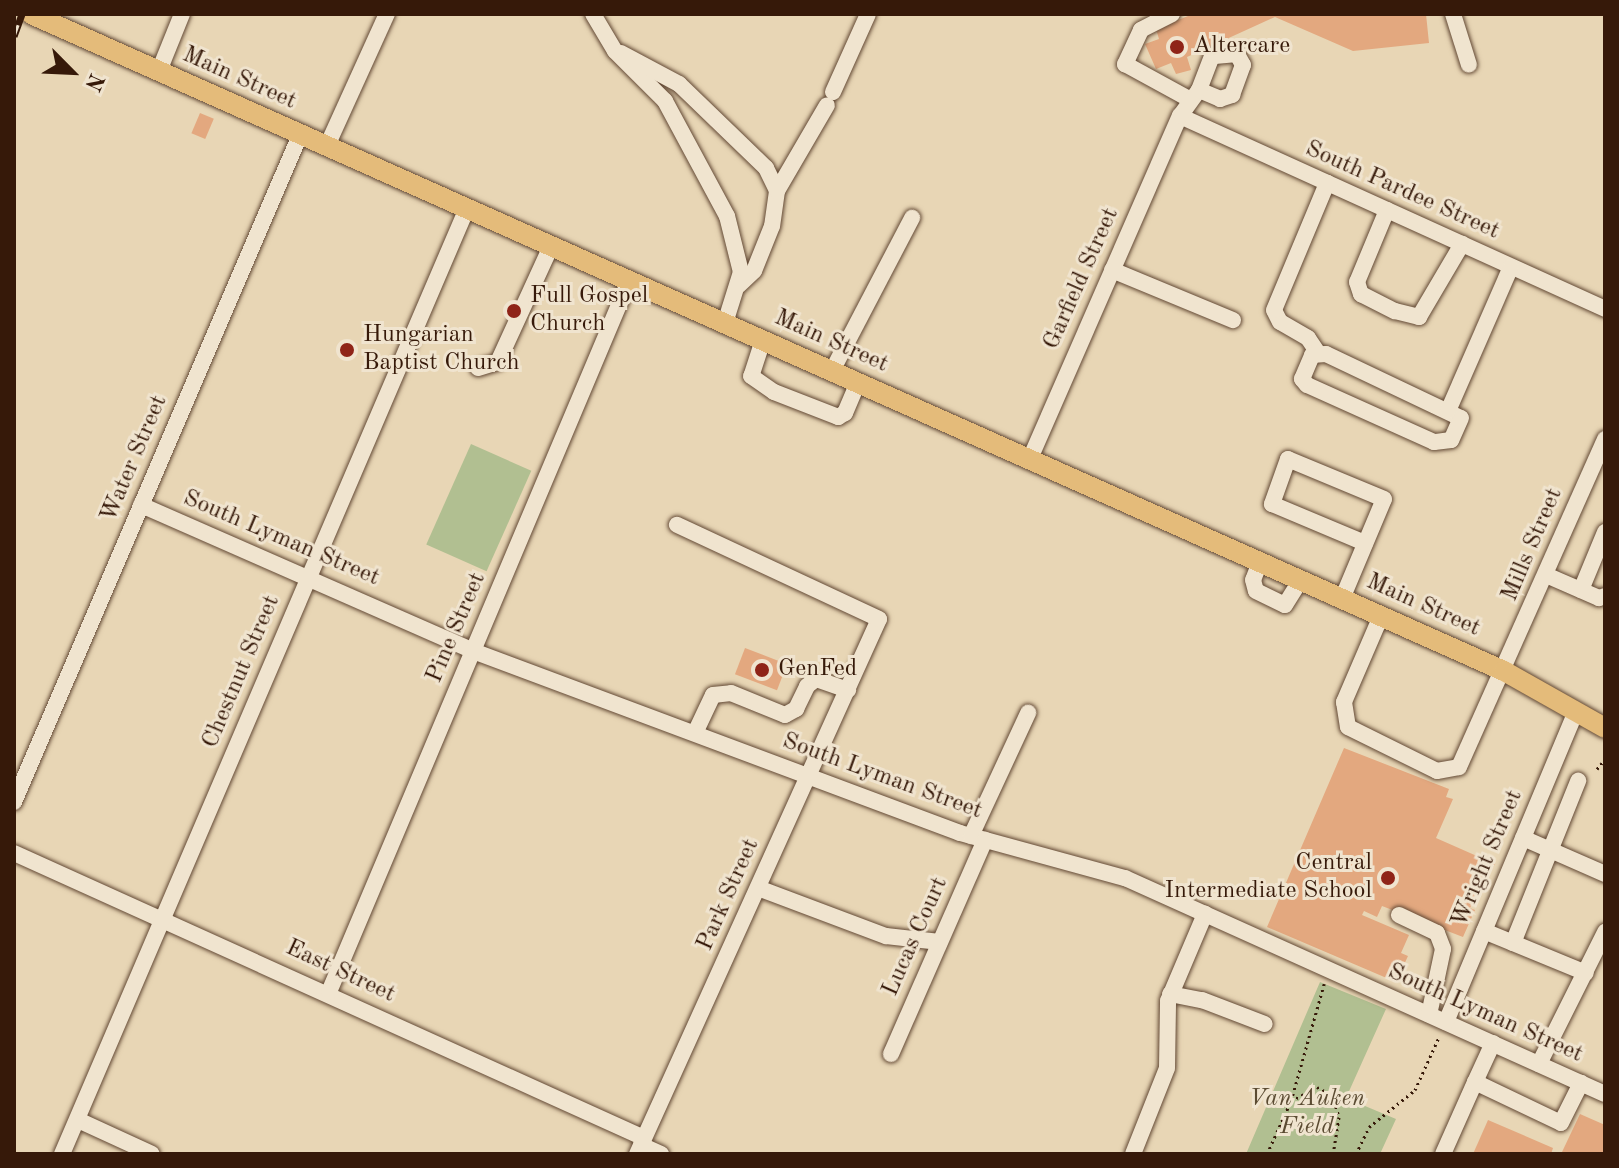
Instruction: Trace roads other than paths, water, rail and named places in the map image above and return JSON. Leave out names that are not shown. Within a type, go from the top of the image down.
[{"type":"main road","name":"Main Street","points":[[31,14],[1504,671],[1575,714],[1605,728]]},
{"type":"street","points":[[159,71],[182,14]]},
{"type":"street","points":[[327,146],[387,14]]},
{"type":"street","points":[[593,14],[615,51],[665,101],[727,216],[740,256],[739,285],[725,323]]},
{"type":"street","points":[[739,285],[754,271],[772,226],[777,191],[830,99],[868,14]]},
{"type":"street","name":"Garfield Street","points":[[1029,461],[1180,116],[1195,95],[1125,64],[1141,30],[1172,14]]},
{"type":"street","points":[[1453,14],[1469,65]]},
{"type":"street","points":[[615,51],[679,84],[735,134],[766,168],[777,191]]},
{"type":"street","name":"South Pardee Street","points":[[1180,116],[1605,309]]},
{"type":"street","name":"Water Street","points":[[14,802],[300,135]]},
{"type":"street","points":[[1318,353],[1312,355],[1302,379],[1320,392],[1434,442],[1451,440],[1461,418],[1318,353],[1308,338],[1280,322],[1274,310],[1327,183]]},
{"type":"street","name":"Chestnut Street","points":[[62,1154],[467,208]]},
{"type":"street","points":[[1387,210],[1357,282],[1361,294],[1395,311],[1419,317],[1445,278],[1462,244]]},
{"type":"street","points":[[832,371],[912,218]]},
{"type":"street","points":[[478,368],[498,362],[551,246]]},
{"type":"street","points":[[1448,411],[1511,267]]},
{"type":"street","points":[[1112,270],[1233,320]]},
{"type":"street","name":"Pine Street","points":[[329,992],[629,281]]},
{"type":"street","points":[[763,340],[751,376],[774,392],[838,417],[845,413],[858,383]]},
{"type":"street","name":"Mills Street","points":[[1381,616],[1344,702],[1344,719],[1355,734],[1423,765],[1448,772],[1459,767],[1546,575],[1598,472],[1605,439]]},
{"type":"street","points":[[1342,599],[1384,499],[1288,459],[1272,504],[1365,543]]},
{"type":"street","name":"South Lyman Street","points":[[141,505],[310,576],[473,651],[978,838],[1125,878],[1605,1094]]},
{"type":"street","name":"Park Street","points":[[641,1146],[879,619],[677,525]]},
{"type":"street","points":[[1581,590],[1605,532]]},
{"type":"street","points":[[1260,562],[1253,580],[1256,591],[1285,605],[1300,581]]},
{"type":"street","points":[[1546,575],[1605,596]]},
{"type":"street","points":[[695,733],[713,695],[731,693],[785,715],[796,709],[807,686],[816,679],[848,690]]},
{"type":"street","name":"Lucas Court","points":[[891,1054],[940,942],[1028,713]]},
{"type":"street","name":"Wright Street","points":[[1446,1022],[1575,714]]},
{"type":"street","points":[[1513,943],[1578,781]]},
{"type":"street","points":[[1523,838],[1605,874]]},
{"type":"street","name":"East Street","points":[[14,853],[329,992],[661,1154]]},
{"type":"street","points":[[758,888],[886,936],[940,942]]},
{"type":"street","points":[[1133,1154],[1167,1068],[1170,994],[1205,914]]},
{"type":"street","points":[[1399,915],[1437,933],[1443,949],[1429,1015]]},
{"type":"street","points":[[1484,931],[1586,973]]},
{"type":"street","points":[[1539,1064],[1575,984],[1586,973],[1605,932]]},
{"type":"street","points":[[1170,994],[1202,1000],[1265,1024]]},
{"type":"street","points":[[1443,1154],[1493,1043]]},
{"type":"street","points":[[1475,1082],[1561,1123],[1581,1083]]},
{"type":"street","points":[[78,1120],[152,1154]]},
{"type":"railway","points":[[14,36],[22,14]]},
{"type":"place","name":"Altercare","points":[[1177,47]]},
{"type":"place","name":"Full Gospel Church","points":[[514,311]]},
{"type":"place","name":"Hungarian Baptist Church","points":[[347,350]]},
{"type":"place","name":"GenFed","points":[[762,670]]},
{"type":"place","name":"Central Intermediate School","points":[[1388,878]]},
{"type":"park label","name":"Van Auken Field","points":[[1307,1114]]}]
